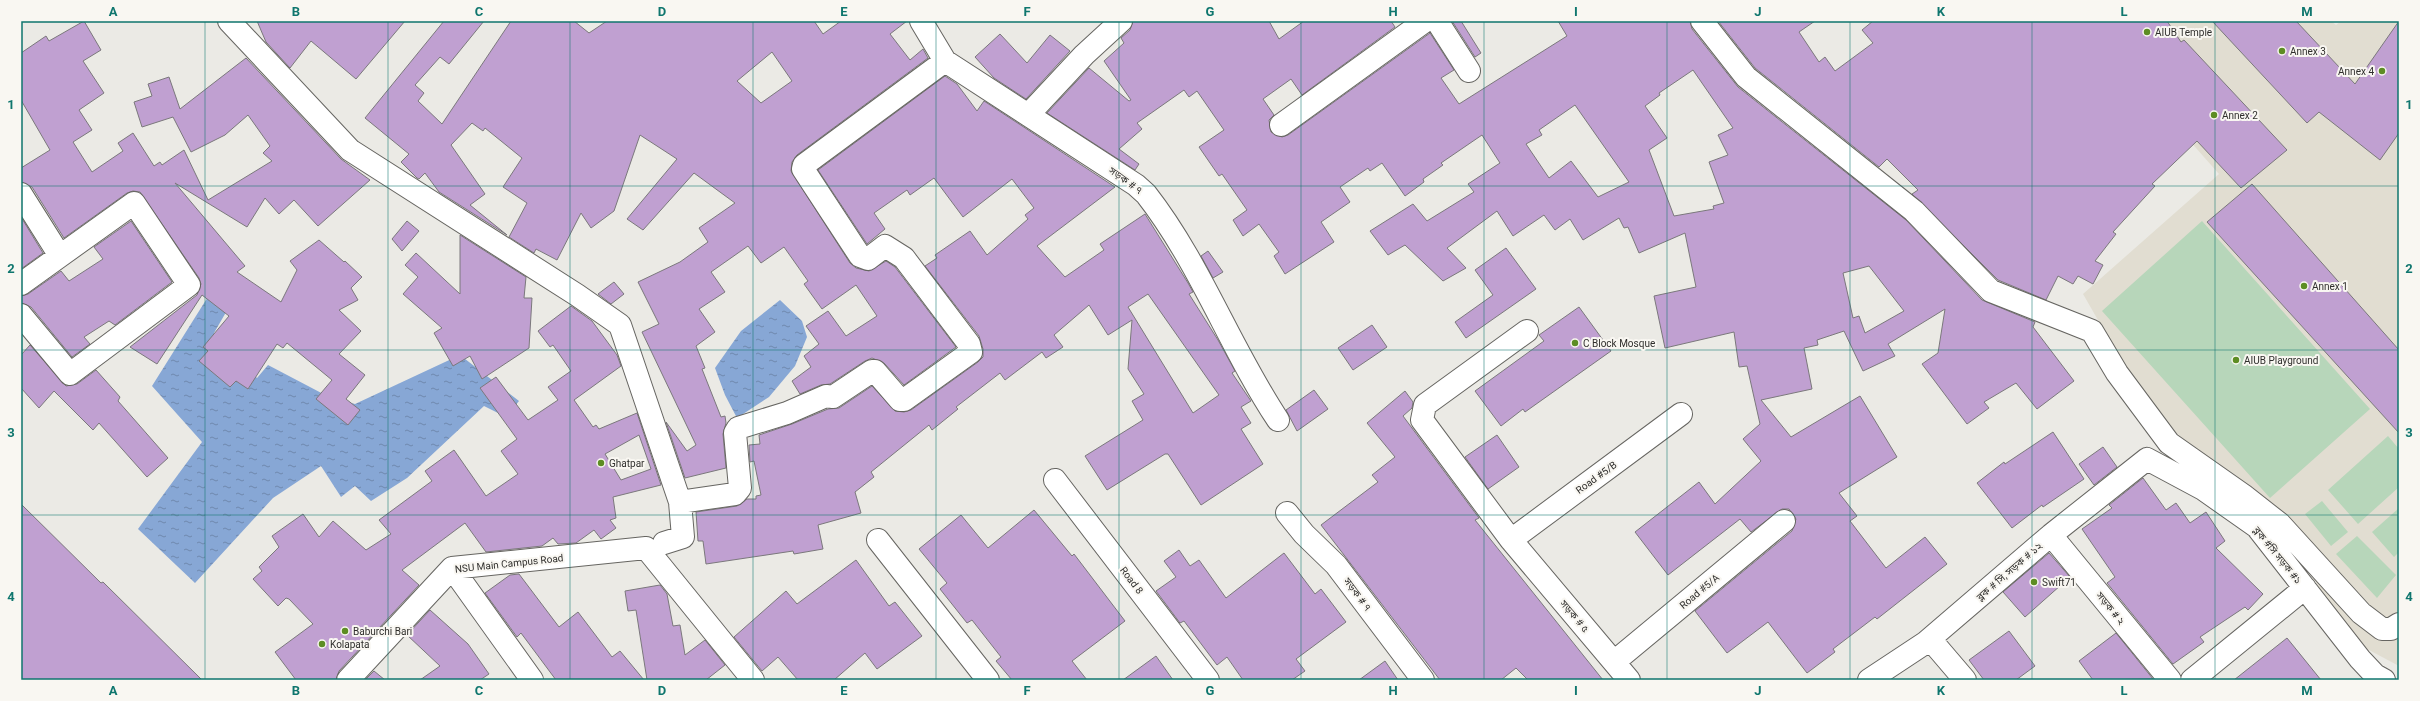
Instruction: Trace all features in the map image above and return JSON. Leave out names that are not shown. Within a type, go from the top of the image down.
[{"type":"street","points":[[229,21],[350,150],[576,294],[620,325],[680,502],[735,494],[740,488],[736,433],[738,428],[787,414],[828,396],[835,396],[872,371],[875,371],[900,400],[904,400],[971,352],[972,349],[969,344],[904,258],[885,246],[868,259],[860,256],[803,169],[804,165],[946,61]]},
{"type":"street","name":"সড়ক # ৭","points":[[921,21],[946,61],[1136,185],[1146,194],[1195,268],[1255,386],[1278,420]]},
{"type":"street","points":[[1029,114],[1084,55],[1121,21]]},
{"type":"street","points":[[1281,126],[1425,21]]},
{"type":"street","points":[[1436,21],[1469,71]]},
{"type":"street","points":[[1702,21],[1746,77],[1914,211],[1990,291],[2092,331],[2117,373],[2169,443],[2243,494],[2280,524],[2360,613],[2382,629],[2391,629],[2399,624]]},
{"type":"street","points":[[21,194],[60,256]]},
{"type":"street","points":[[21,284],[134,203],[189,284],[70,374],[21,315]]},
{"type":"street","name":"সড়ক # ৫","points":[[1527,332],[1425,405],[1422,412],[1422,420],[1516,546],[1629,680]]},
{"type":"street","name":"Road #5/B","points":[[1516,546],[1681,414]]},
{"type":"street","name":"ব্লক # সি, সড়ক # ১২","points":[[1869,680],[1930,639],[2051,535],[2147,459]]},
{"type":"street","name":"ব্লক #সি সড়ক #১","points":[[2147,459],[2203,489],[2257,527],[2360,659],[2375,675],[2384,680]]},
{"type":"street","name":"Road 8","points":[[1056,480],[1208,680]]},
{"type":"street","name":"NSU Main Campus Road","points":[[348,680],[452,568],[655,545],[683,537],[680,502]]},
{"type":"street","name":"সড়ক # ৭","points":[[1287,513],[1304,534],[1336,565],[1423,680]]},
{"type":"street","name":"Road #5/A","points":[[1614,662],[1784,521]]},
{"type":"street","name":"সড়ক # ২","points":[[2051,535],[2170,680]]},
{"type":"street","points":[[878,540],[988,680]]},
{"type":"street","points":[[655,545],[753,680]]},
{"type":"street","points":[[452,568],[532,680]]},
{"type":"street","points":[[2192,680],[2305,588]]},
{"type":"street","points":[[1930,639],[1965,680]]},
{"type":"shaded area","points":[[2120,21],[2331,21],[2336,25],[2341,21],[2399,21],[2399,666],[2354,642],[2282,529],[2164,435],[2083,294],[2219,174],[2134,78]]},
{"type":"green space","name":"AIUB Playground","points":[[2202,221],[2370,409],[2270,498],[2102,311]]},
{"type":"green space","points":[[2388,436],[2399,449],[2399,487],[2358,524],[2328,490]]},
{"type":"green space","points":[[2322,501],[2348,532],[2331,546],[2305,514]]},
{"type":"green space","points":[[2399,508],[2399,552],[2394,557],[2372,532]]},
{"type":"green space","points":[[2357,536],[2396,575],[2377,598],[2336,554]]},
{"type":"water","points":[[221,276],[240,288],[214,333],[257,378],[268,365],[329,397],[355,404],[460,355],[519,401],[506,417],[484,406],[407,478],[371,501],[355,486],[341,497],[321,466],[273,498],[195,583],[138,529],[202,442],[152,386]]},
{"type":"water","points":[[780,300],[802,321],[807,337],[795,366],[769,397],[737,418],[725,395],[715,368],[741,331]]},
{"type":"building","points":[[84,21],[101,50],[83,61],[104,93],[79,110],[92,130],[73,142],[92,172],[123,151],[118,143],[133,133],[154,166],[160,162],[162,165],[184,150],[208,200],[272,161],[263,153],[270,146],[248,115],[225,135],[191,152],[173,117],[142,127],[134,102],[152,96],[148,84],[169,77],[180,109],[246,58],[341,159],[370,180],[318,226],[294,200],[279,214],[265,198],[247,227],[175,183],[245,266],[237,272],[281,302],[297,270],[290,261],[319,240],[362,277],[351,288],[358,300],[339,310],[361,331],[339,354],[365,375],[346,399],[360,410],[348,425],[316,399],[332,380],[287,343],[283,348],[277,344],[248,389],[236,381],[230,387],[199,361],[208,351],[203,347],[229,316],[202,295],[157,364],[130,347],[197,295],[201,284],[199,278],[140,192],[133,191],[127,193],[64,238],[32,187],[21,182],[21,168],[50,150],[21,100],[21,53],[46,36],[49,41]]},
{"type":"building","points":[[257,21],[405,21],[356,79],[311,41],[290,68],[266,42]]},
{"type":"building","points":[[444,21],[484,21],[449,64],[440,57],[415,85],[424,93],[418,101],[442,124],[511,21],[574,21],[589,33],[607,21],[814,21],[823,34],[841,21],[907,21],[890,34],[910,60],[923,49],[928,58],[797,155],[792,162],[791,171],[850,263],[856,268],[869,271],[886,261],[895,267],[956,347],[904,385],[884,363],[872,358],[830,384],[821,385],[800,394],[792,381],[811,367],[804,356],[819,344],[806,326],[828,311],[846,336],[877,316],[856,285],[822,309],[804,284],[808,281],[784,247],[761,263],[748,246],[711,272],[725,292],[699,309],[715,332],[696,346],[705,368],[702,369],[721,417],[725,416],[726,423],[723,434],[726,468],[685,478],[666,422],[687,451],[696,445],[642,332],[659,324],[638,282],[680,262],[708,242],[699,228],[735,203],[694,173],[643,230],[627,219],[677,159],[640,135],[614,211],[591,228],[581,213],[557,260],[536,249],[534,253],[509,237],[527,203],[503,187],[522,158],[485,128],[483,131],[472,123],[451,145],[485,194],[470,205],[507,235],[439,192],[425,173],[419,179],[417,178],[401,162],[409,154],[365,118]],"holes":[[[772,52],[792,81],[761,103],[737,81]]]},
{"type":"building","points":[[1133,21],[1269,21],[1279,39],[1304,21],[1391,21],[1395,27],[1302,95],[1291,79],[1263,99],[1274,115],[1269,120],[1271,132],[1282,137],[1288,135],[1430,33],[1454,70],[1441,78],[1459,104],[1567,36],[1558,21],[1690,21],[1692,29],[1738,87],[1906,220],[1982,300],[2035,322],[2033,327],[2074,381],[2037,409],[2016,383],[1984,402],[1989,408],[1967,424],[1922,364],[1938,353],[1945,309],[1888,344],[1895,356],[1863,371],[1844,331],[1817,340],[1818,345],[1804,348],[1812,389],[1761,400],[1791,437],[1860,396],[1897,457],[1839,493],[1857,516],[1850,521],[1886,568],[1925,537],[1947,564],[1877,619],[1875,617],[1833,649],[1835,652],[1807,673],[1768,622],[1727,653],[1695,611],[1792,531],[1796,519],[1789,509],[1782,509],[1751,532],[1740,519],[1668,575],[1635,532],[1699,482],[1715,504],[1761,461],[1743,439],[1760,424],[1747,366],[1739,367],[1734,332],[1665,348],[1654,296],[1696,287],[1685,233],[1639,253],[1628,227],[1624,228],[1619,218],[1583,240],[1570,219],[1555,230],[1544,215],[1513,236],[1497,211],[1447,248],[1466,268],[1443,281],[1405,245],[1388,255],[1370,231],[1413,204],[1427,221],[1474,192],[1468,184],[1500,163],[1482,135],[1441,163],[1443,165],[1423,179],[1424,182],[1405,196],[1382,163],[1370,171],[1368,168],[1340,187],[1350,202],[1321,222],[1334,242],[1285,274],[1274,256],[1279,252],[1259,224],[1243,236],[1233,220],[1247,210],[1222,174],[1219,176],[1199,147],[1224,130],[1197,91],[1189,97],[1184,90],[1137,123],[1142,129],[1119,149],[1139,164],[1135,170],[1047,113],[1089,68],[1129,101],[1131,100],[1104,61],[1124,43],[1121,38],[1130,30]],"holes":[[[1693,70],[1733,128],[1718,135],[1728,155],[1709,162],[1724,203],[1713,206],[1714,209],[1674,216],[1649,150],[1667,138],[1645,106],[1660,95],[1659,93]],[[1575,105],[1629,182],[1598,197],[1571,161],[1549,178],[1526,144],[1542,135],[1539,130]],[[1869,266],[1904,311],[1865,333],[1859,316],[1853,318],[1843,273]]]},
{"type":"building","points":[[1452,21],[1461,21],[1481,53],[1475,57]]},
{"type":"building","points":[[1718,21],[1815,21],[1799,32],[1819,62],[1825,57],[1835,71],[1873,43],[1862,30],[1873,21],[2167,21],[2181,42],[2184,40],[2287,150],[2241,188],[2197,141],[2152,184],[2155,186],[2113,232],[2116,234],[2095,261],[2103,265],[2093,284],[2078,276],[2073,284],[2058,276],[2046,300],[1998,280],[1912,194],[1918,190],[1887,159],[1879,167],[1755,68]]},
{"type":"building","points":[[2212,21],[2296,21],[2355,84],[2399,21],[2399,133],[2380,160],[2319,112],[2307,123]]},
{"type":"building","points":[[1000,34],[1027,63],[1050,35],[1070,51],[1026,99],[994,78],[975,57]]},
{"type":"building","points":[[945,76],[957,84],[977,111],[984,101],[1115,187],[1037,246],[1065,277],[1104,250],[1100,244],[1145,214],[1188,283],[1193,292],[1189,294],[1218,340],[1235,371],[1232,373],[1251,401],[1241,407],[1251,423],[1241,429],[1263,464],[1201,505],[1168,454],[1165,454],[1107,490],[1085,456],[1143,420],[1132,401],[1144,394],[1128,369],[1132,320],[1108,335],[1089,305],[1054,335],[1063,347],[1046,358],[1042,352],[1005,380],[1000,373],[956,407],[958,409],[932,430],[929,425],[871,472],[874,477],[855,492],[861,513],[818,525],[823,549],[794,554],[793,551],[706,564],[703,541],[698,541],[696,512],[737,506],[747,499],[756,499],[756,496],[761,495],[754,461],[750,462],[749,445],[760,444],[759,435],[792,424],[828,409],[839,408],[872,386],[895,411],[904,412],[911,410],[983,357],[983,349],[979,336],[925,266],[937,258],[935,255],[970,231],[987,255],[1028,219],[1025,215],[1034,208],[1012,179],[963,217],[934,178],[910,195],[907,190],[874,213],[885,229],[867,244],[818,170]],"holes":[[[1148,294],[1219,395],[1193,413],[1128,307]]]},
{"type":"building","name":"Annex 1","points":[[2252,184],[2399,350],[2399,433],[2207,222]]},
{"type":"building","points":[[21,217],[43,253],[21,269]]},
{"type":"building","points":[[131,221],[172,282],[115,325],[109,321],[84,337],[90,344],[72,357],[31,307],[21,303],[21,296],[28,294],[61,271],[69,281],[103,259],[94,247]]},
{"type":"building","points":[[407,221],[419,231],[402,251],[392,239]]},
{"type":"building","points":[[460,235],[526,277],[524,298],[532,298],[529,348],[482,379],[470,356],[453,366],[434,333],[442,328],[403,294],[418,277],[405,265],[416,253],[460,294]]},
{"type":"building","points":[[1506,248],[1536,289],[1466,338],[1455,322],[1493,295],[1475,270]]},
{"type":"building","points":[[1208,251],[1223,272],[1213,278],[1201,256]]},
{"type":"building","points":[[614,282],[624,294],[611,304],[598,294]]},
{"type":"building","points":[[571,306],[592,321],[617,355],[621,366],[574,400],[593,427],[596,425],[599,429],[637,413],[661,485],[613,497],[616,518],[610,520],[616,528],[601,539],[594,530],[576,543],[558,544],[553,538],[542,546],[486,552],[465,523],[402,570],[419,585],[339,671],[336,680],[296,680],[275,652],[313,624],[289,599],[286,598],[278,606],[253,579],[262,571],[259,567],[279,547],[272,536],[303,514],[319,537],[333,521],[366,550],[391,534],[379,520],[432,481],[425,471],[454,450],[486,496],[518,474],[501,451],[517,439],[480,388],[496,377],[528,420],[558,400],[548,387],[571,371],[553,345],[550,347],[538,331]],"holes":[[[639,435],[651,469],[621,480],[605,454]]]},
{"type":"building","points":[[1579,307],[1611,351],[1525,412],[1523,409],[1501,426],[1475,391],[1544,341],[1539,335]]},
{"type":"building","points":[[1372,325],[1387,347],[1353,370],[1338,348]]},
{"type":"building","points":[[30,345],[66,386],[77,384],[96,370],[120,397],[118,401],[168,458],[147,477],[99,423],[93,430],[54,391],[39,408],[21,388],[21,355]]},
{"type":"building","points":[[1314,390],[1328,409],[1297,431],[1286,410]]},
{"type":"building","points":[[1405,391],[1413,402],[1412,408],[1403,416],[1479,518],[1475,520],[1603,680],[1528,680],[1516,668],[1501,680],[1440,680],[1321,525],[1378,482],[1372,475],[1395,457],[1367,423]]},
{"type":"building","points":[[2053,432],[2084,479],[2043,507],[2042,505],[2012,528],[1977,483],[2004,462],[2005,464]]},
{"type":"building","points":[[1497,435],[1519,467],[1488,489],[1465,457]]},
{"type":"building","points":[[2103,447],[2117,467],[2094,485],[2079,464]]},
{"type":"building","points":[[2143,478],[2166,510],[2176,503],[2190,523],[2206,512],[2225,541],[2216,548],[2263,594],[2248,610],[2245,607],[2200,637],[2204,642],[2173,664],[2107,583],[2115,577],[2082,529],[2112,508],[2109,505]]},
{"type":"building","points":[[21,504],[101,583],[103,582],[202,680],[21,680]]},
{"type":"building","points":[[1034,510],[1072,556],[1074,554],[1125,621],[1072,661],[1087,680],[1012,680],[996,661],[1001,657],[972,620],[967,623],[940,589],[947,583],[919,549],[961,515],[988,548]]},
{"type":"building","points":[[1179,550],[1190,566],[1199,560],[1226,598],[1284,553],[1315,594],[1321,589],[1346,622],[1296,659],[1305,671],[1292,680],[1243,680],[1227,657],[1217,665],[1184,621],[1180,623],[1156,591],[1176,577],[1164,561]]},
{"type":"building","name":"Swift71","points":[[2049,553],[2070,577],[2025,617],[2003,592]]},
{"type":"building","points":[[856,560],[889,606],[895,602],[922,636],[877,669],[865,653],[834,680],[798,680],[778,657],[762,671],[734,637],[786,591],[797,604]]},
{"type":"building","points":[[519,574],[559,627],[578,612],[612,657],[620,651],[644,680],[556,680],[521,633],[517,637],[485,593],[510,575]]},
{"type":"building","points":[[660,585],[667,594],[673,626],[680,625],[685,655],[705,640],[725,665],[706,680],[647,680],[636,610],[628,611],[625,591]]},
{"type":"building","points":[[430,610],[468,644],[489,674],[480,680],[420,680],[440,666],[407,635]]},
{"type":"building","points":[[2009,631],[2035,666],[2016,680],[1984,680],[1969,660]]},
{"type":"building","points":[[2116,633],[2153,679],[2093,680],[2079,661]]},
{"type":"building","points":[[2287,638],[2321,680],[2234,680]]},
{"type":"building","points":[[1156,656],[1173,680],[1123,680]]},
{"type":"building","points":[[1385,661],[1398,680],[1359,680]]},
{"type":"building","points":[[374,671],[385,680],[365,680]]},
{"type":"place","name":"AIUB Temple","points":[[2147,32]]},
{"type":"place","name":"Annex 3","points":[[2282,51]]},
{"type":"place","name":"Annex 4","points":[[2382,71]]},
{"type":"place","name":"Annex 2","points":[[2214,115]]},
{"type":"place","name":"Annex 1","points":[[2304,286]]},
{"type":"place","name":"C Block Mosque","points":[[1575,343]]},
{"type":"place","name":"AIUB Playground","points":[[2236,360]]},
{"type":"place","name":"Ghatpar","points":[[601,463]]},
{"type":"place","name":"Swift71","points":[[2034,582]]},
{"type":"place","name":"Baburchi Bari","points":[[345,631]]},
{"type":"place","name":"Kolapata","points":[[322,644]]}]
